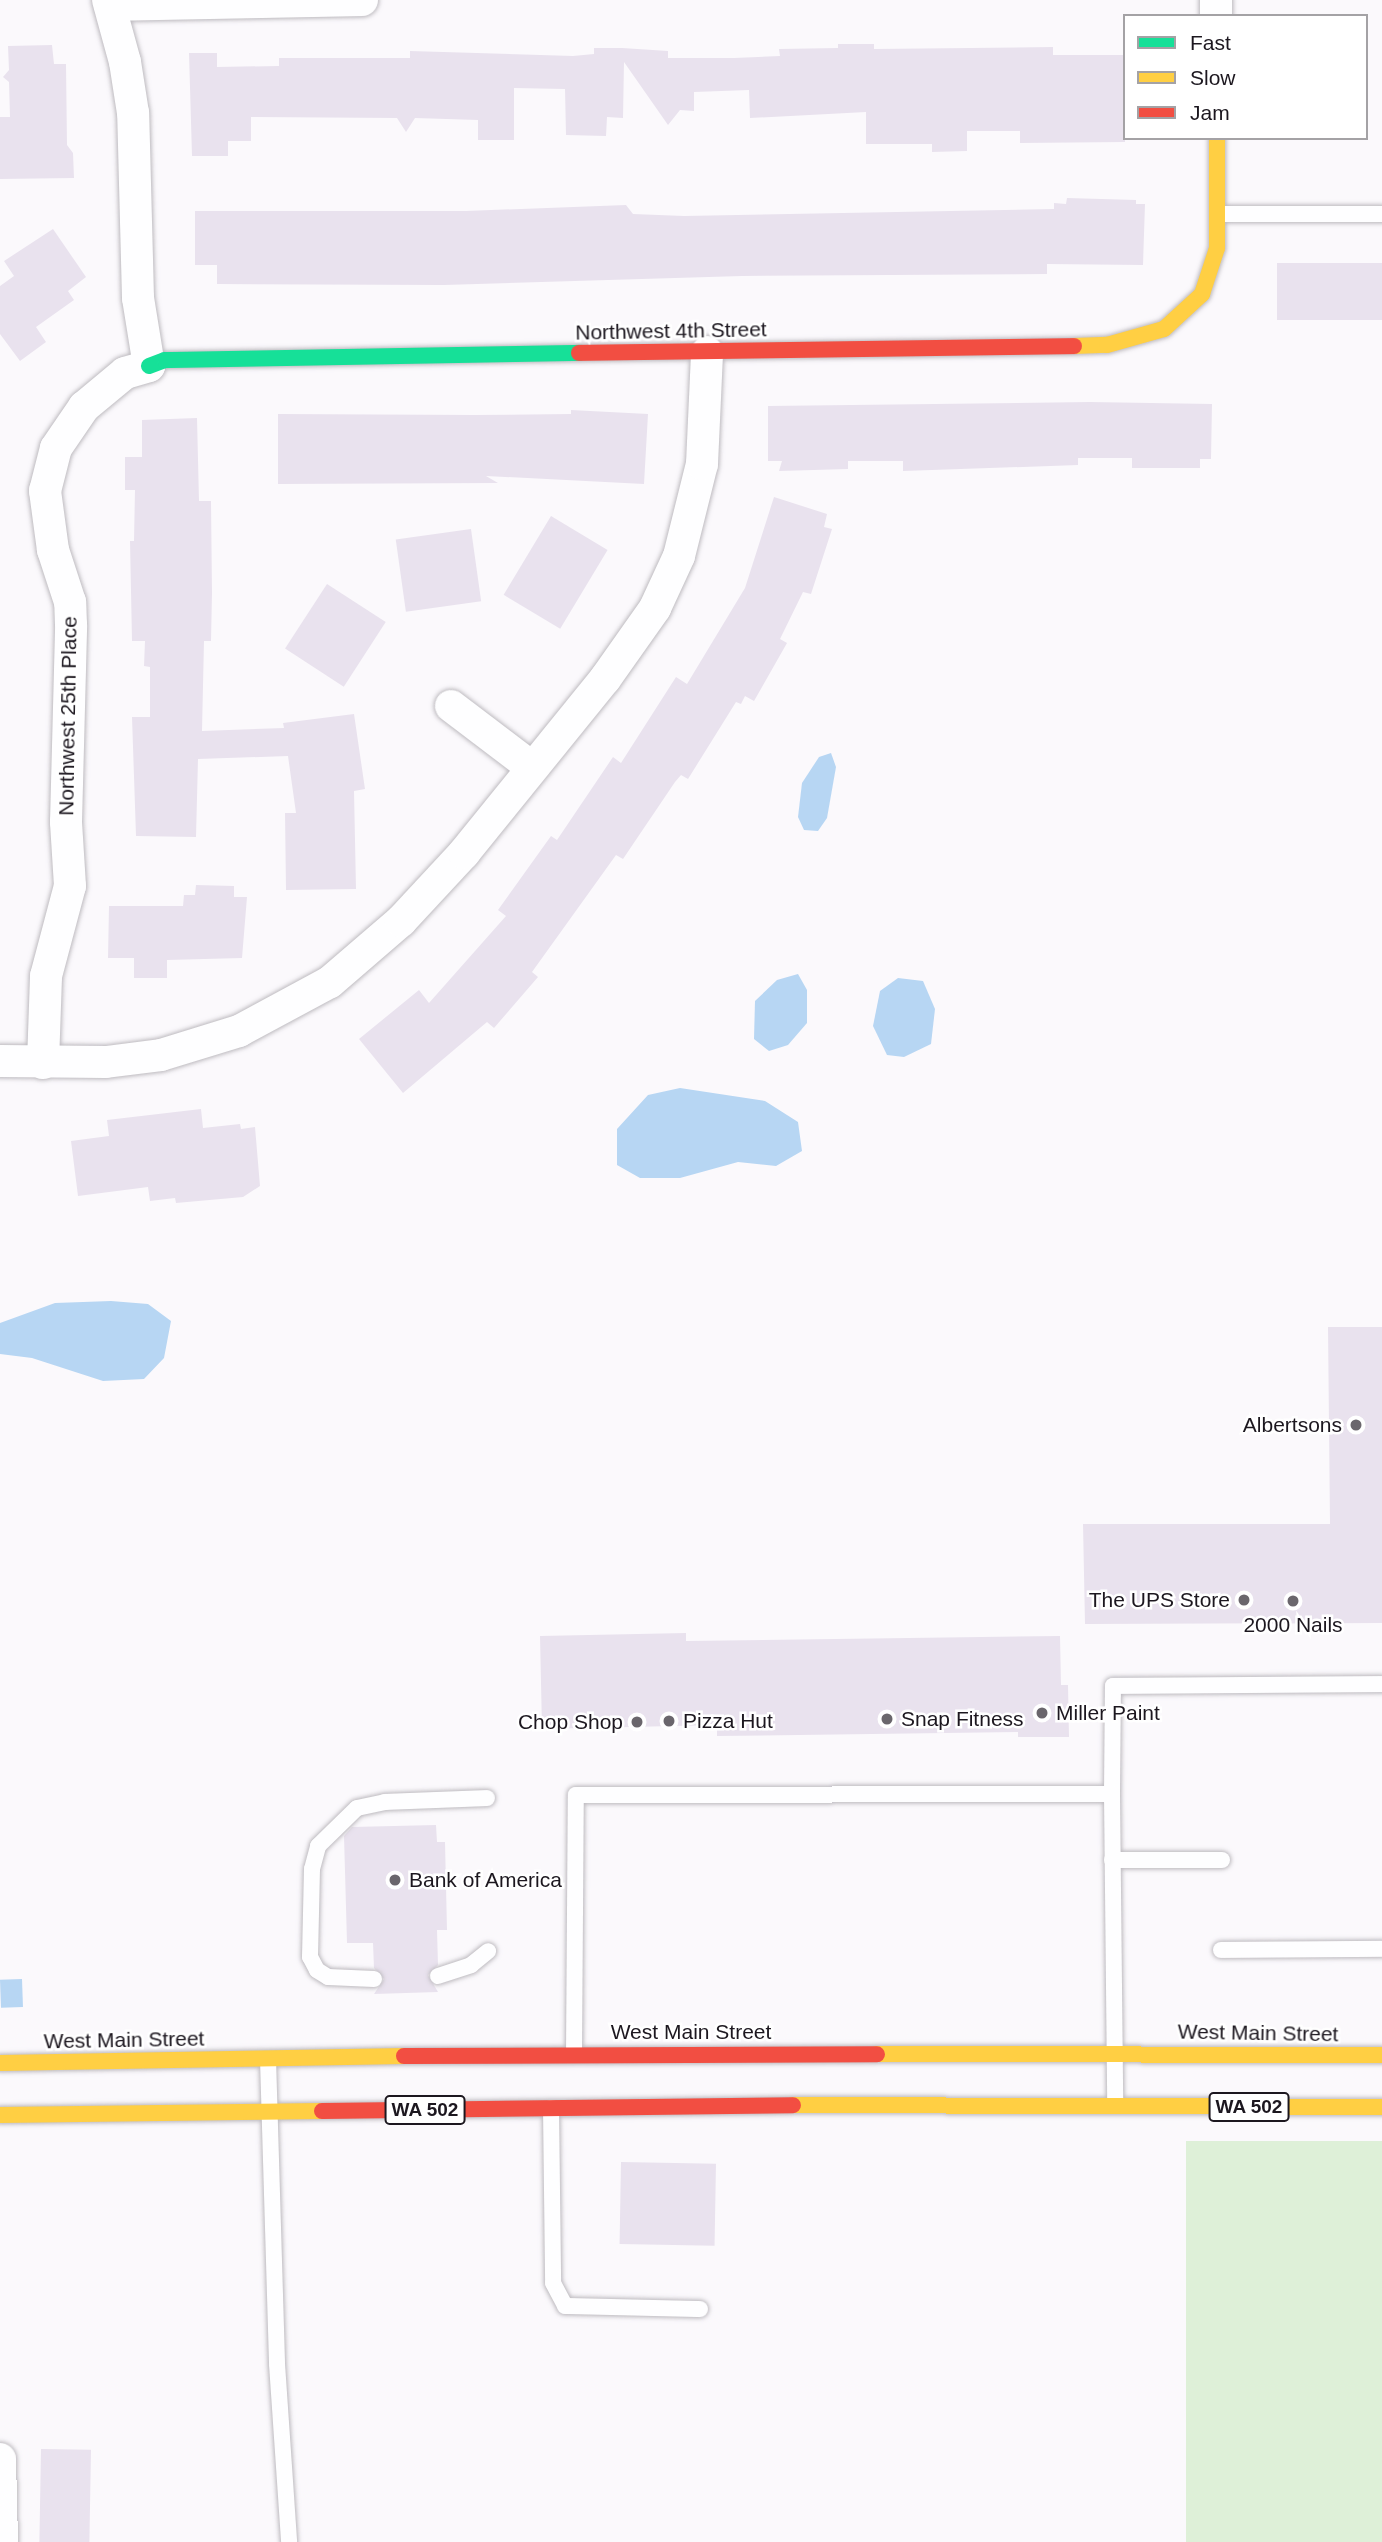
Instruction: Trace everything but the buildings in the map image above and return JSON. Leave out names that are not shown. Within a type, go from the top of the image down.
[{"type":"main road","points":[[1217,140],[1217,214]]},
{"type":"main road","name":"Northwest 4th Street","points":[[149,366],[165,360],[1107,345],[1164,329],[1186,312],[1202,294],[1212,271],[1217,214]]},
{"type":"main road","name":"West Main Street","points":[[0,2063],[574,2054],[1115,2052],[1382,2055]]},
{"type":"main road","name":"WA 502","points":[[0,2115],[551,2108],[1382,2107]]},
{"type":"street","points":[[149,366],[138,299],[133,113],[109,3],[362,0]]},
{"type":"street","points":[[0,1061],[43,1063],[161,1055],[239,1031],[330,982],[401,921],[464,853],[530,766],[605,679],[655,608],[679,555],[702,464],[707,352]]},
{"type":"street","name":"Northwest 25th Place","points":[[43,1063],[46,976],[69,886],[66,822],[71,625],[70,602],[53,550],[45,491],[56,448],[84,407],[125,373],[149,366]]},
{"type":"street","points":[[450,706],[530,766]]},
{"type":"street","points":[[0,2459],[2,2542]]},
{"type":"lane","points":[[1217,214],[1382,214]]},
{"type":"lane","points":[[1115,2106],[1113,1686],[1382,1684]]},
{"type":"lane","points":[[574,2054],[576,1795],[1112,1794]]},
{"type":"lane","points":[[374,1979],[328,1977],[317,1970],[310,1957],[312,1870],[318,1846],[357,1808],[385,1802],[486,1798]]},
{"type":"lane","points":[[1112,1860],[1222,1860]]},
{"type":"lane","points":[[1221,1950],[1382,1949]]},
{"type":"lane","points":[[438,1976],[471,1965],[488,1951]]},
{"type":"lane","points":[[268,2059],[276,2364],[289,2542]]},
{"type":"lane","points":[[551,2108],[553,2283],[565,2306],[700,2309]]},
{"type":"green space","points":[[1186,2141],[1382,2141],[1382,2542],[1186,2542]]},
{"type":"water","points":[[831,753],[836,767],[827,818],[818,831],[804,830],[798,817],[802,783],[819,757]]},
{"type":"water","points":[[798,974],[807,990],[807,1023],[788,1045],[769,1051],[754,1039],[755,1001],[777,980]]},
{"type":"water","points":[[898,978],[923,981],[935,1009],[931,1044],[904,1057],[887,1055],[873,1026],[880,991]]},
{"type":"water","points":[[680,1088],[765,1101],[798,1122],[802,1151],[776,1166],[738,1162],[680,1178],[640,1178],[617,1165],[617,1129],[648,1095]]},
{"type":"water","points":[[111,1301],[148,1304],[171,1321],[164,1358],[144,1379],[103,1381],[32,1358],[0,1354],[0,1323],[55,1303]]},
{"type":"water","points":[[22,1979],[23,2007],[1,2008],[0,1980]]},
{"type":"traffic: fast","points":[[149,366],[165,360],[579,353]]},
{"type":"traffic: slow","points":[[1074,346],[1107,345],[1164,329],[1202,294],[1217,248],[1217,140]]},
{"type":"traffic: slow","points":[[877,2054],[1382,2055]]},
{"type":"traffic: slow","points":[[0,2063],[404,2056]]},
{"type":"traffic: slow","points":[[793,2105],[1382,2107]]},
{"type":"traffic: slow","points":[[0,2115],[322,2111]]},
{"type":"traffic: jam","points":[[579,353],[1074,346]]},
{"type":"traffic: jam","points":[[404,2056],[877,2054]]},
{"type":"traffic: jam","points":[[322,2111],[793,2105]]},
{"type":"place","name":"Albertsons","points":[[1356,1425]]},
{"type":"place","name":"The UPS Store","points":[[1244,1600]]},
{"type":"place","name":"2000 Nails","points":[[1293,1601]]},
{"type":"place","name":"Miller Paint","points":[[1042,1713]]},
{"type":"place","name":"Snap Fitness","points":[[887,1719]]},
{"type":"place","name":"Pizza Hut","points":[[669,1721]]},
{"type":"place","name":"Chop Shop","points":[[637,1722]]},
{"type":"place","name":"Bank of America","points":[[395,1880]]}]
